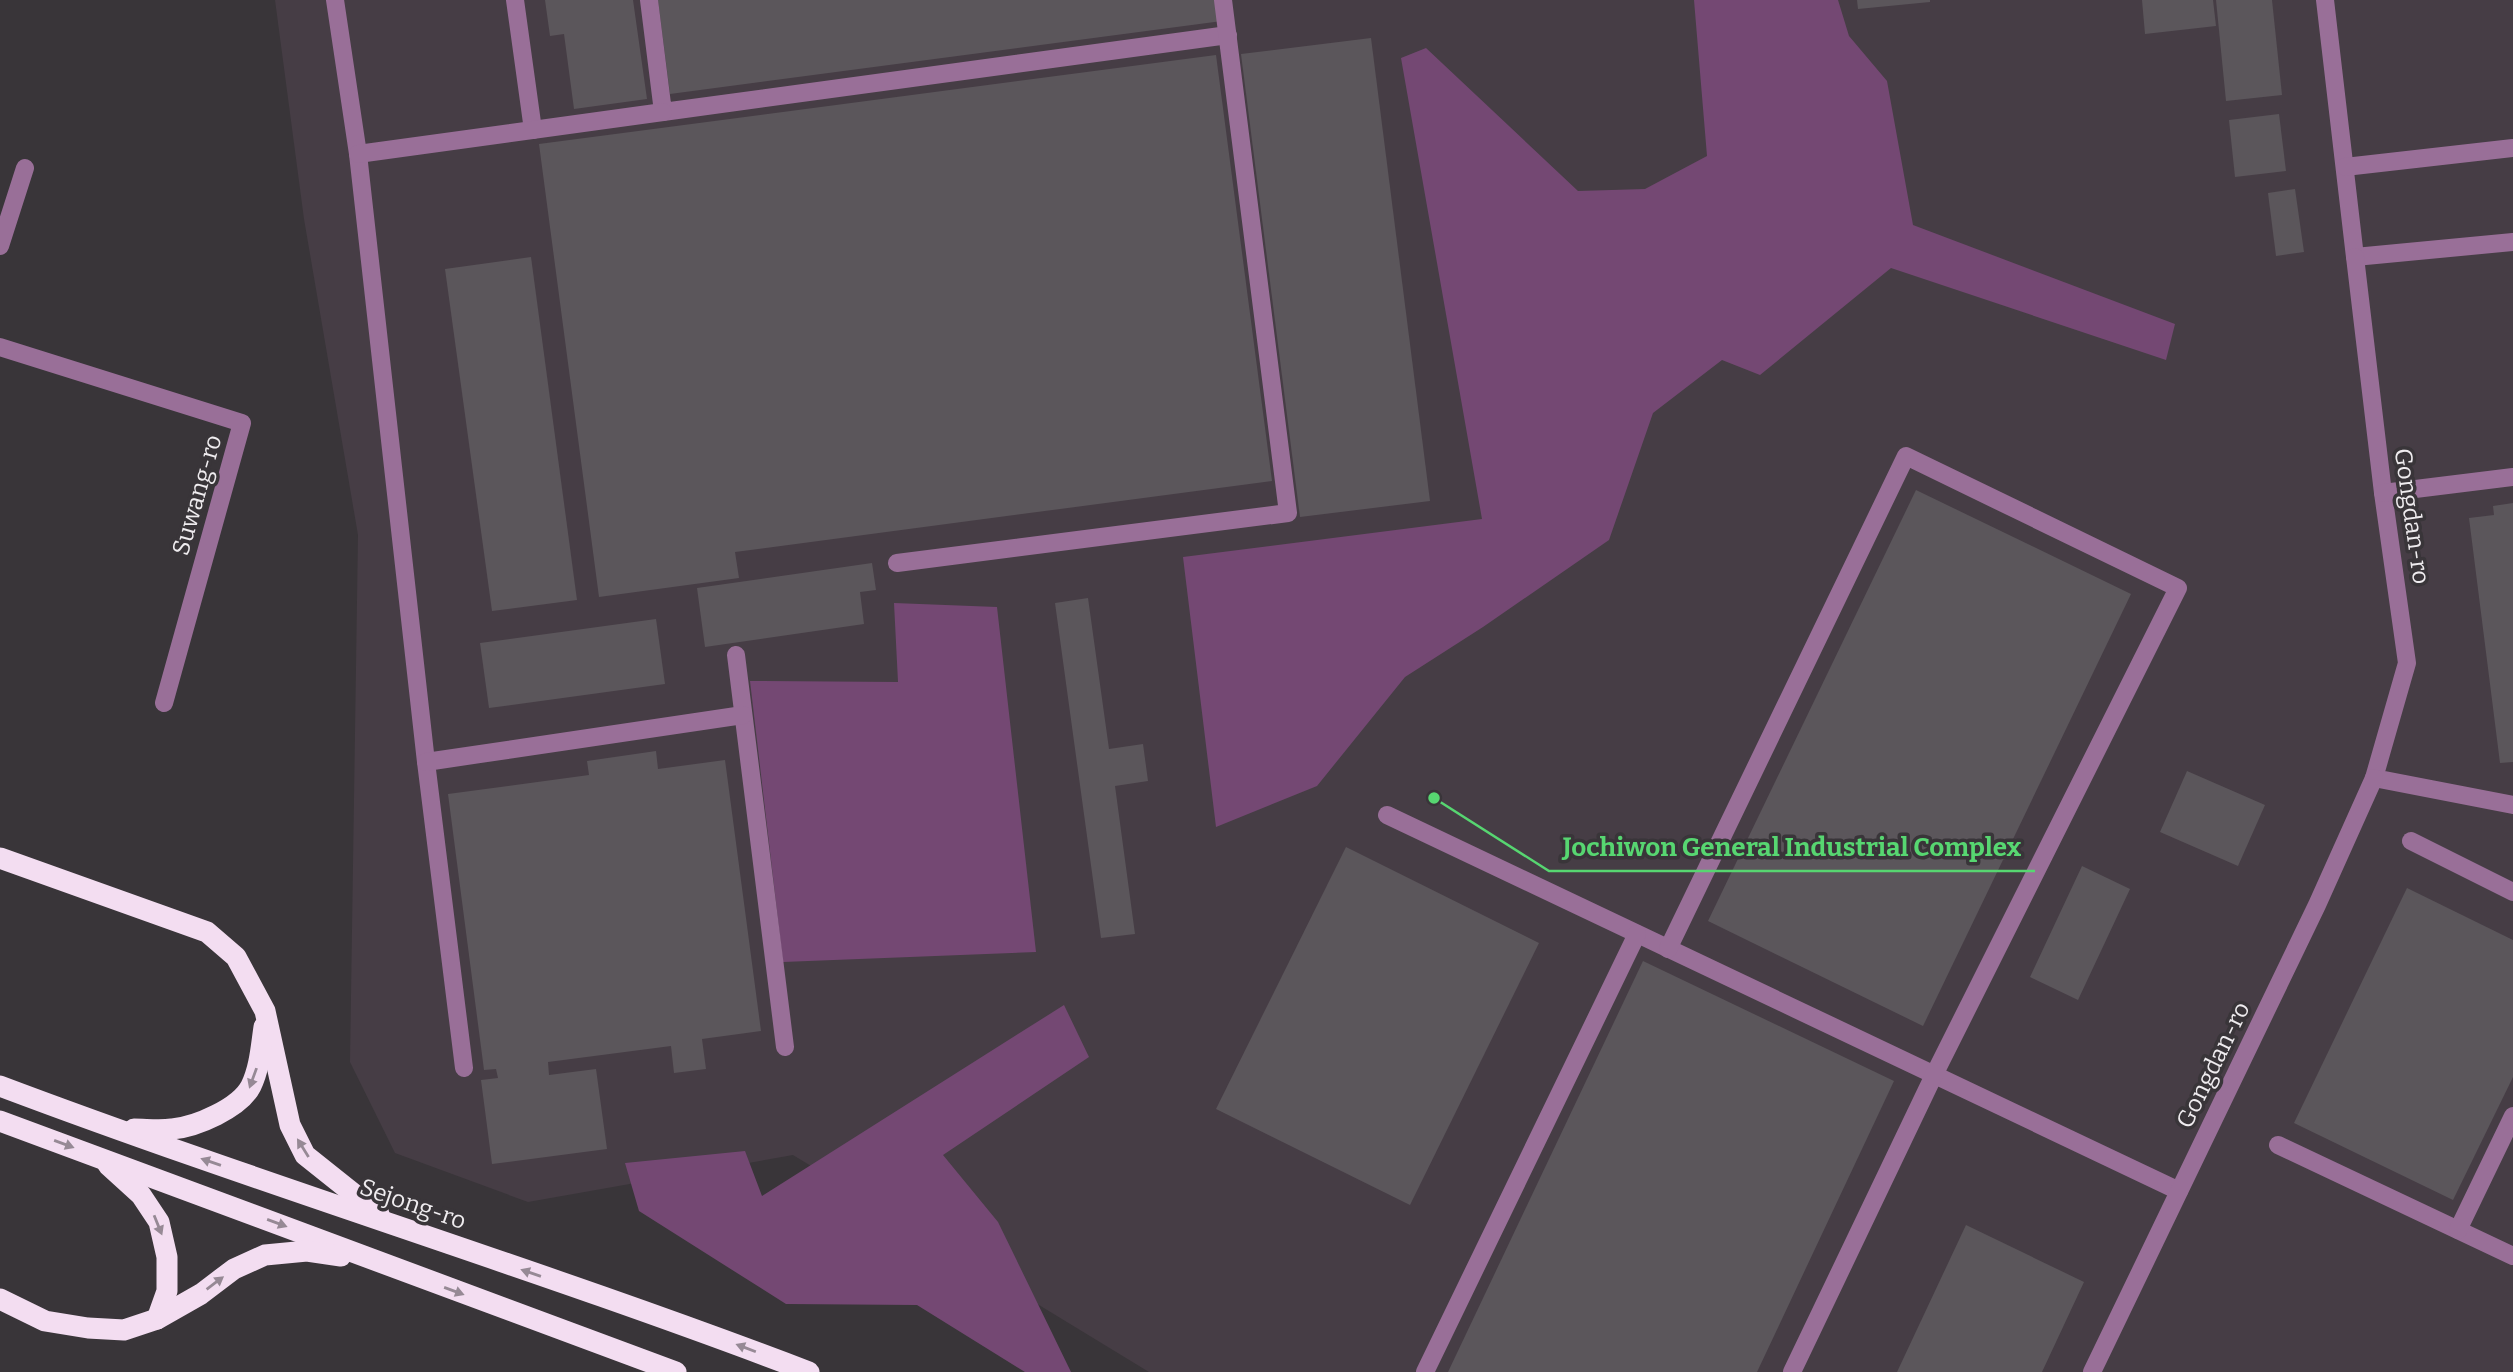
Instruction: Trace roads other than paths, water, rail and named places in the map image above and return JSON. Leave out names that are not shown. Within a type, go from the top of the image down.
[{"type":"highway","points":[[0,858],[206,932],[236,957],[265,1011],[290,1125],[305,1155],[391,1225]]},
{"type":"highway","points":[[114,1129],[173,1129],[204,1121],[230,1107],[250,1088],[260,1058],[265,1011]]},
{"type":"highway","name":"Sejong-ro","points":[[0,1086],[114,1129],[707,1333],[809,1372]]},
{"type":"highway","points":[[0,1121],[676,1372]]},
{"type":"highway","points":[[97,1156],[141,1195],[159,1222],[167,1257],[167,1291],[157,1319]]},
{"type":"highway","points":[[0,1299],[45,1321],[124,1330],[157,1319],[201,1294],[233,1269],[265,1255],[307,1251],[391,1265]]},
{"type":"street","points":[[335,0],[358,154],[426,762],[464,1068]]},
{"type":"street","points":[[515,0],[533,130]]},
{"type":"street","points":[[649,0],[663,112]]},
{"type":"street","points":[[897,563],[1288,513],[1223,0]]},
{"type":"street","name":"Gongdan-ro","points":[[2092,1372],[2317,905],[2374,778],[2407,663],[2383,494],[2325,0]]},
{"type":"street","points":[[358,154],[1228,35]]},
{"type":"street","points":[[2345,167],[2513,148]]},
{"type":"street","points":[[0,246],[25,167]]},
{"type":"street","points":[[2355,257],[2513,242]]},
{"type":"street","name":"Suwang-ro","points":[[0,347],[242,423],[164,704]]},
{"type":"street","points":[[1668,949],[1906,456],[2178,588],[1934,1075],[1792,1372]]},
{"type":"street","points":[[2383,494],[2513,477]]},
{"type":"street","points":[[736,655],[785,1047]]},
{"type":"street","points":[[426,762],[743,715]]},
{"type":"street","points":[[2374,778],[2513,805]]},
{"type":"street","points":[[1387,815],[2179,1191]]},
{"type":"street","points":[[2412,841],[2513,892]]},
{"type":"street","points":[[1424,1372],[1637,934]]},
{"type":"street","points":[[2458,1230],[2513,1116]]},
{"type":"street","points":[[2278,1145],[2513,1256]]},
{"type":"place","name":"Jochiwon General Industrial Complex","points":[[1434,798]]}]
